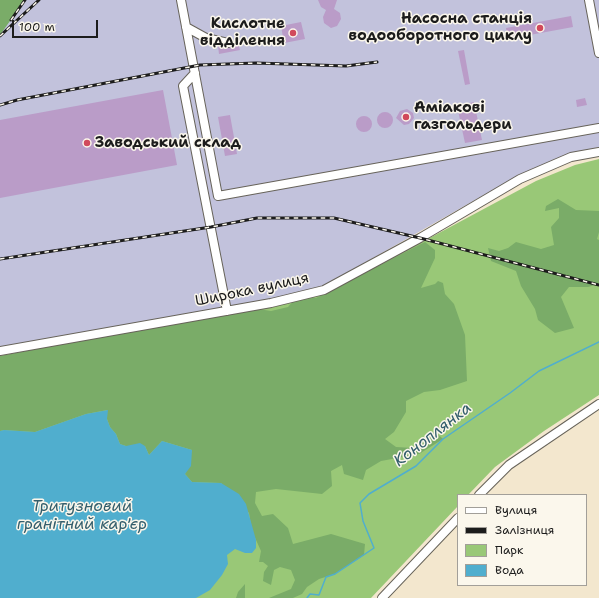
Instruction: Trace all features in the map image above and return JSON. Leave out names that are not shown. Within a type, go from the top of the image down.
[{"type":"street","points":[[181,0],[218,196],[599,128]]},
{"type":"street","points":[[589,0],[599,54]]},
{"type":"street","points":[[186,27],[206,38],[228,42]]},
{"type":"street","points":[[195,73],[183,86],[227,311]]},
{"type":"street","name":"Широка вулиця","points":[[0,351],[271,303],[324,290],[420,238],[520,179],[571,157],[599,152]]},
{"type":"street","points":[[480,494],[509,465],[599,404]]},
{"type":"street","points":[[382,598],[457,519]]},
{"type":"shaded area","points":[[0,0],[599,0],[599,147],[570,154],[519,175],[322,287],[231,309],[0,349]]},
{"type":"green space","points":[[0,0],[25,0],[0,35]]},
{"type":"green space","points":[[599,159],[599,395],[544,431],[495,467],[469,494],[457,494],[457,507],[371,598],[0,598],[0,356],[325,294],[536,181],[575,165]]},
{"type":"green space","points":[[558,199],[576,210],[599,211],[599,232],[597,239],[599,240],[599,284],[588,287],[569,287],[561,297],[574,328],[555,333],[538,320],[535,309],[521,286],[516,271],[491,261],[488,248],[499,251],[508,248],[516,242],[541,249],[554,245],[551,227],[559,218],[559,208],[545,211],[546,206]]},
{"type":"green space","points":[[425,242],[435,250],[435,258],[421,288],[435,284],[438,281],[443,283],[445,294],[454,304],[465,335],[467,381],[440,390],[424,392],[406,401],[406,412],[394,432],[385,439],[396,447],[413,448],[434,431],[443,439],[419,454],[381,461],[366,470],[363,480],[344,474],[342,465],[331,471],[332,486],[322,494],[276,489],[256,492],[255,503],[262,516],[273,514],[288,528],[293,544],[331,534],[365,544],[364,555],[335,574],[319,579],[307,587],[302,594],[293,598],[269,598],[291,589],[295,580],[291,570],[280,567],[274,570],[271,585],[263,581],[264,572],[268,566],[263,562],[259,562],[261,551],[252,531],[249,513],[221,483],[192,482],[185,474],[192,450],[162,441],[149,455],[145,446],[126,446],[120,444],[116,434],[110,427],[107,419],[107,410],[86,414],[35,432],[0,431],[0,356],[252,308],[271,311],[288,307],[294,300],[309,297],[316,298]]},
{"type":"green space","points":[[245,584],[245,598],[236,598],[238,592]]},
{"type":"water","name":"Тритузновий гранітний кар'єр","points":[[108,410],[107,419],[120,444],[126,446],[140,443],[145,446],[149,455],[162,441],[192,450],[191,466],[185,474],[192,482],[221,483],[239,494],[246,504],[256,540],[256,548],[252,553],[245,553],[235,549],[227,555],[228,564],[222,575],[210,590],[196,598],[0,598],[0,431],[35,432],[86,414]]},
{"type":"building","points":[[318,0],[337,0],[334,9],[340,13],[341,19],[337,26],[331,28],[324,23],[323,17],[326,10],[321,7]]},
{"type":"building","name":"Насосна станція водооборотного циклу","points":[[571,16],[573,27],[508,39],[506,28]]},
{"type":"building","name":"Кислотне відділення","points":[[301,22],[305,39],[284,43],[281,26]]},
{"type":"building","points":[[233,42],[238,42],[240,50],[219,54],[218,46],[229,48]]},
{"type":"building","points":[[464,50],[470,84],[465,85],[458,51]]},
{"type":"building","name":"Заводський склад","points":[[163,90],[177,165],[0,198],[0,120]]},
{"type":"building","points":[[585,98],[587,105],[577,107],[576,100]]},
{"type":"building","points":[[474,102],[482,140],[465,143],[457,106]]},
{"type":"building","name":"Аміакові газгольдери","points":[[407,109],[413,113],[414,118],[409,124],[404,125],[396,118],[400,111]]},
{"type":"building","name":"Аміакові газгольдери","points":[[382,112],[388,112],[393,117],[391,126],[388,128],[382,128],[377,123],[377,117]]},
{"type":"building","points":[[230,115],[237,154],[225,156],[218,117]]},
{"type":"building","name":"Аміакові газгольдери","points":[[361,116],[367,116],[372,121],[370,130],[367,132],[361,132],[356,127],[356,121]]},
{"type":"waterway","name":"Коноплянка","points":[[307,598],[310,594],[319,595],[326,577],[335,574],[374,548],[363,521],[360,503],[369,494],[416,466],[443,439],[539,371],[599,342]]},
{"type":"railway","points":[[11,20],[25,0]]},
{"type":"railway","points":[[0,36],[39,0]]},
{"type":"railway","points":[[0,105],[17,100],[200,65],[256,63],[346,66],[377,62]]},
{"type":"railway","points":[[0,259],[211,227],[257,218],[334,218],[420,238],[599,285]]},
{"type":"place","name":"Насосна станція водооборотного циклу","points":[[540,28]]},
{"type":"place","name":"Кислотне відділення","points":[[293,33]]},
{"type":"place","name":"Аміакові газгольдери","points":[[406,117]]},
{"type":"place","name":"Заводський склад","points":[[87,143]]}]
